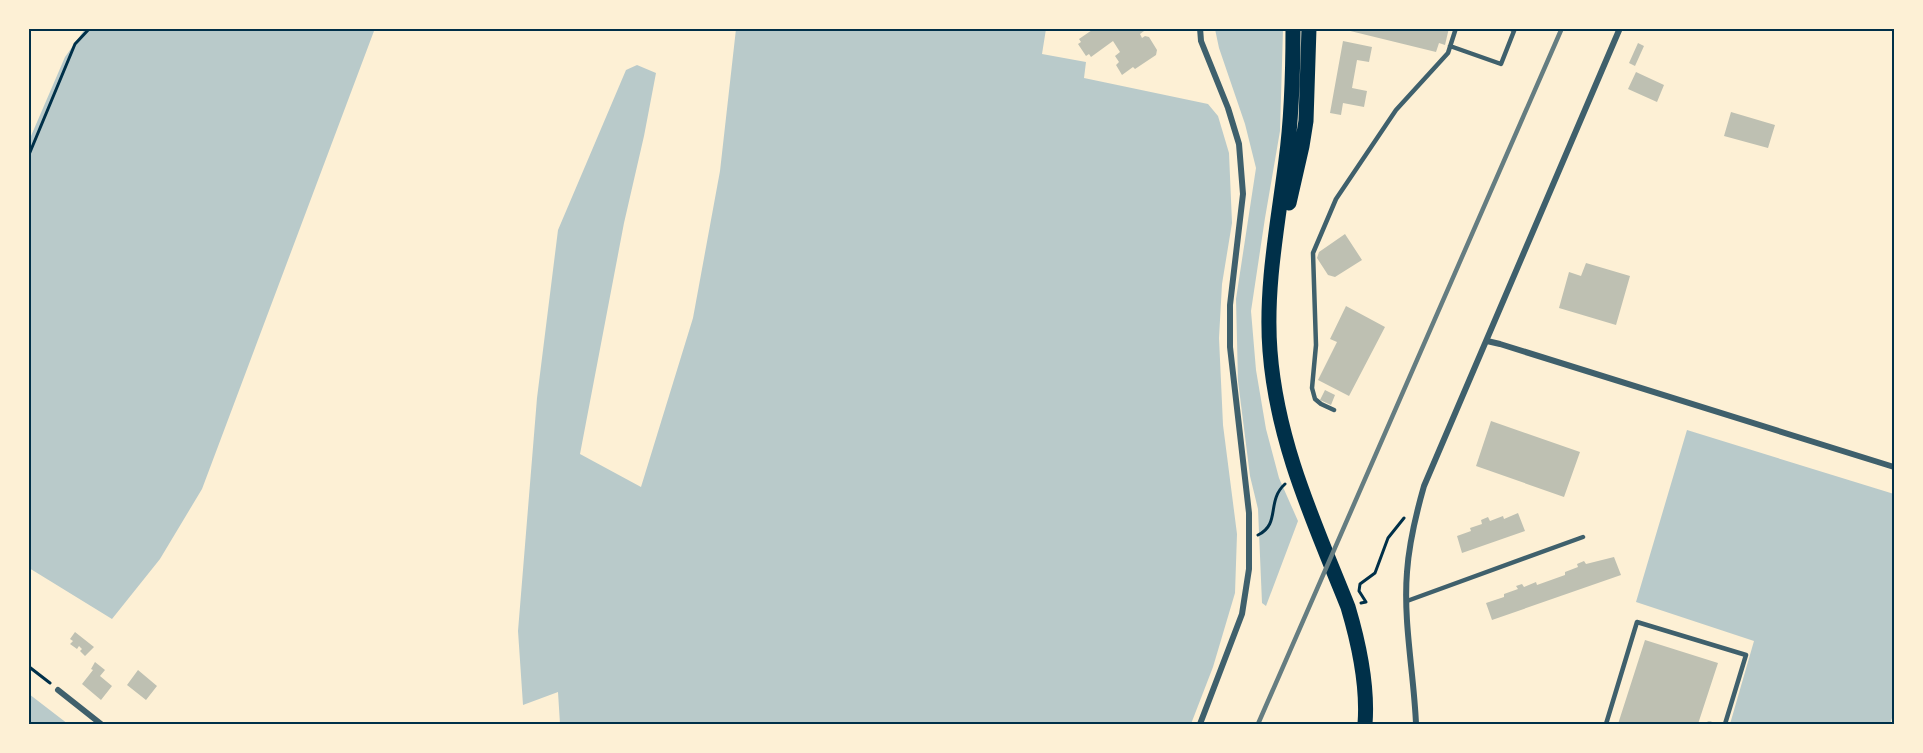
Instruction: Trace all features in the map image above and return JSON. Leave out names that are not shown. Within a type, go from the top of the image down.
[{"type":"main road","points":[[1293,28],[1291,115],[1269,327],[1273,387],[1291,481],[1348,607],[1363,678],[1365,724]]},
{"type":"main road","points":[[1274,264],[1306,121],[1309,28]]},
{"type":"street","points":[[1200,28],[1201,41],[1228,108],[1239,144],[1243,194],[1230,305],[1230,347],[1249,522],[1249,569],[1242,614],[1200,724]]},
{"type":"street","points":[[1416,724],[1407,573],[1412,533],[1421,497],[1446,433],[1620,28]]},
{"type":"street","points":[[1487,341],[1894,467]]},
{"type":"street","points":[[58,690],[101,724]]},
{"type":"lane","points":[[1335,410],[1314,399],[1312,388],[1316,345],[1313,253],[1336,199],[1396,111],[1448,53],[1456,28]]},
{"type":"lane","points":[[1450,46],[1501,64],[1514,32],[1510,28]]},
{"type":"lane","points":[[1407,601],[1583,537]]},
{"type":"lane","points":[[1606,724],[1637,622],[1746,655],[1725,724]]},
{"type":"path","points":[[28,156],[75,44],[90,28]]},
{"type":"path","points":[[1272,523],[1272,507],[1278,490],[1291,481]]},
{"type":"path","points":[[1348,607],[1366,602],[1359,591],[1360,584],[1376,573],[1388,538],[1421,497]]},
{"type":"path","points":[[28,666],[58,690]]},
{"type":"shaded area","points":[[368,28],[374,31],[202,489],[160,559],[112,619],[29,568],[28,143],[65,57],[85,29]]},
{"type":"shaded area","points":[[736,29],[1046,29],[1042,54],[1086,62],[1084,78],[1208,104],[1218,116],[1229,153],[1232,223],[1222,284],[1219,338],[1223,425],[1237,534],[1235,593],[1213,667],[1191,724],[560,724],[558,692],[523,705],[518,631],[537,398],[558,230],[626,70],[637,65],[656,73],[624,223],[580,454],[641,487],[693,318],[720,171]]},
{"type":"shaded area","points":[[1215,29],[1283,29],[1280,131],[1251,311],[1256,370],[1266,429],[1279,478],[1298,521],[1266,606],[1262,603],[1258,509],[1250,476],[1238,381],[1236,299],[1256,168],[1245,124],[1219,48]]},
{"type":"shaded area","points":[[1687,430],[1894,494],[1894,712],[1890,724],[1730,724],[1754,641],[1636,602]]},
{"type":"shaded area","points":[[29,694],[68,724],[29,724]]},
{"type":"building","points":[[1095,28],[1148,28],[1140,34],[1142,38],[1149,37],[1157,50],[1156,55],[1122,75],[1116,65],[1119,62],[1115,56],[1120,52],[1113,41],[1091,57],[1089,54],[1086,56],[1078,44],[1081,42],[1079,39]]},
{"type":"building","points":[[1338,28],[1449,28],[1445,45],[1439,43],[1436,52]]},
{"type":"building","points":[[1343,41],[1372,47],[1369,62],[1357,60],[1352,88],[1367,91],[1364,107],[1343,103],[1341,115],[1330,113]]},
{"type":"building","points":[[1638,43],[1644,46],[1635,66],[1629,63]]},
{"type":"building","points":[[1636,72],[1664,85],[1657,102],[1628,89]]},
{"type":"building","points":[[1731,112],[1775,125],[1768,148],[1724,136]]},
{"type":"building","points":[[1345,234],[1362,260],[1335,277],[1328,275],[1317,258],[1319,252]]},
{"type":"building","points":[[1586,263],[1630,276],[1616,325],[1559,308],[1569,272],[1581,276]]},
{"type":"building","points":[[1346,306],[1385,327],[1349,396],[1318,380],[1337,342],[1330,339]]},
{"type":"building","points":[[1325,390],[1335,395],[1331,405],[1320,400]]},
{"type":"building","points":[[1491,421],[1580,452],[1564,497],[1476,466]]},
{"type":"building","points":[[1518,513],[1525,531],[1462,553],[1457,536],[1471,531],[1470,528],[1482,524],[1481,520],[1488,517],[1490,521],[1503,516],[1504,519]]},
{"type":"building","points":[[1614,557],[1621,575],[1492,620],[1486,603],[1504,597],[1504,594],[1518,589],[1516,586],[1522,584],[1524,587],[1536,582],[1537,585],[1565,575],[1565,572],[1578,567],[1577,564],[1584,561],[1586,564]]},
{"type":"building","points":[[75,632],[94,647],[85,656],[79,646],[77,649],[70,644],[73,641],[70,639]]},
{"type":"building","points":[[1645,640],[1718,663],[1698,724],[1618,724]]},
{"type":"building","points":[[95,662],[105,670],[100,676],[112,686],[101,700],[82,684],[93,670],[91,669]]},
{"type":"building","points":[[138,670],[157,686],[146,700],[127,685]]},
{"type":"railway","points":[[1258,724],[1562,28]]}]
